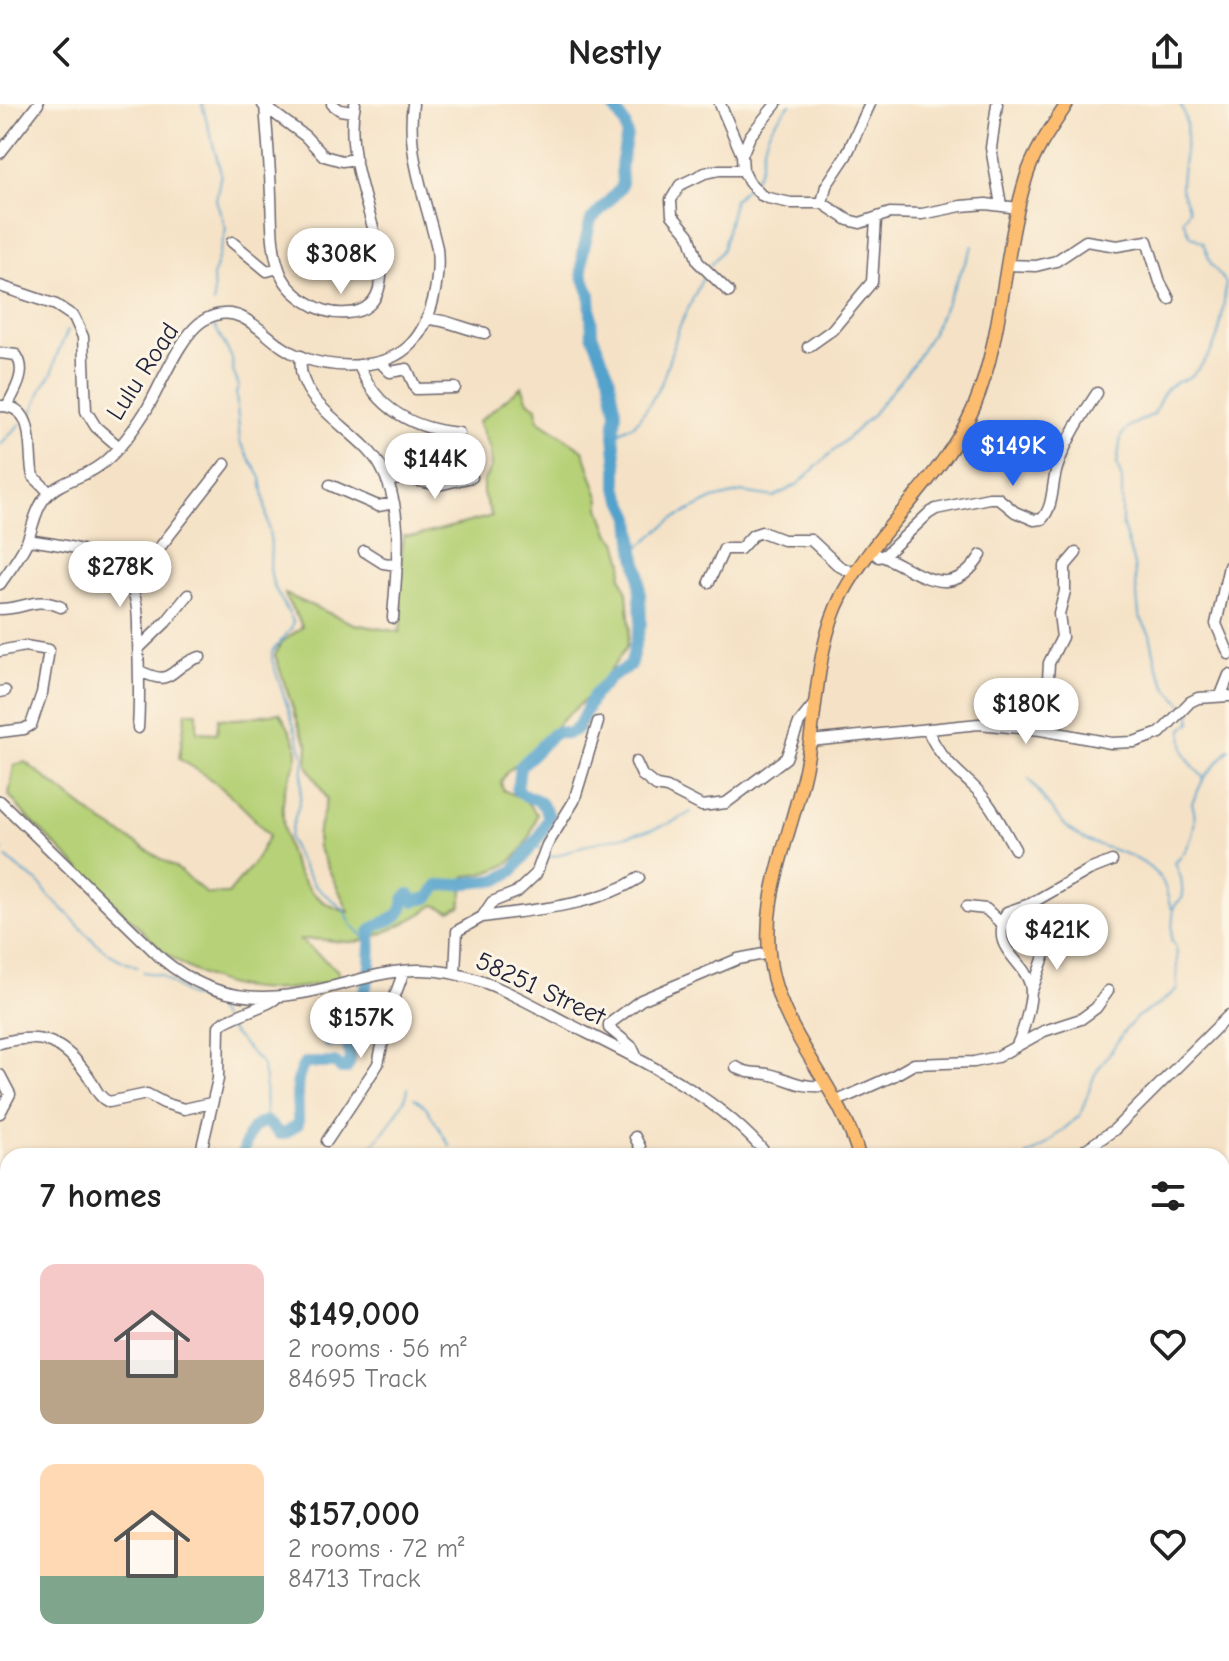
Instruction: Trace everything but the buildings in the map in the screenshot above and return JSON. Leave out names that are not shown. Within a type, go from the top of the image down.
[{"type":"main road","points":[[858,1148],[781,1003],[769,953],[767,929],[770,894],[788,839],[810,741],[829,625],[855,574],[877,554],[946,458],[973,408],[987,366],[1026,176],[1038,150],[1067,104]]},
{"type":"street","points":[[0,153],[38,104]]},
{"type":"street","points":[[264,105],[278,268],[284,280],[299,295],[325,311],[349,313],[374,302],[381,282],[382,266],[356,159],[354,108],[340,110],[332,104]]},
{"type":"street","name":"Lulu Road","points":[[50,493],[96,468],[118,446],[144,414],[187,337],[206,319],[218,314],[239,316],[271,340],[301,356],[323,362],[359,365],[380,362],[411,345],[426,319],[436,283],[438,256],[413,150],[413,104]]},
{"type":"street","points":[[720,104],[742,155],[743,170],[761,195],[791,203],[822,203],[853,223],[890,213],[922,214],[961,206],[1001,205],[1018,208]]},
{"type":"street","points":[[742,155],[750,136],[776,104]]},
{"type":"street","points":[[822,203],[826,186],[846,156],[870,104]]},
{"type":"street","points":[[997,104],[991,148],[1001,205]]},
{"type":"street","points":[[264,105],[305,136],[324,156],[342,161],[356,159]]},
{"type":"street","points":[[729,292],[698,262],[689,235],[672,215],[671,200],[680,185],[705,173],[743,170]]},
{"type":"street","points":[[808,347],[832,330],[872,282],[876,219]]},
{"type":"street","points":[[1008,265],[1036,266],[1056,261],[1089,240],[1117,246],[1147,241],[1169,299]]},
{"type":"street","points":[[232,242],[267,271],[278,268]]},
{"type":"street","points":[[0,286],[56,305],[74,317],[83,337],[86,411],[96,427],[118,446]]},
{"type":"street","points":[[426,319],[444,320],[456,327],[485,333]]},
{"type":"street","points":[[0,353],[16,355],[21,365],[20,377],[4,406],[20,413],[27,422],[33,476],[50,493],[35,515],[28,540],[0,584]]},
{"type":"street","points":[[301,356],[301,376],[311,394],[373,456],[387,481],[394,503],[397,565],[393,618]]},
{"type":"street","points":[[380,362],[390,372],[407,369],[416,389],[455,388]]},
{"type":"street","points":[[359,365],[373,392],[399,415],[418,425],[459,433]]},
{"type":"street","points":[[981,555],[966,573],[940,583],[921,577],[877,554],[936,509],[996,497],[1015,512],[1034,520],[1042,519],[1048,512],[1056,468],[1097,393]]},
{"type":"street","points":[[128,582],[146,565],[225,464]]},
{"type":"street","points":[[387,481],[404,478],[438,485],[472,477]]},
{"type":"street","points":[[330,485],[378,506],[394,503]]},
{"type":"street","points":[[709,582],[723,550],[740,549],[753,535],[762,532],[783,540],[807,539],[815,542],[839,566],[855,574]]},
{"type":"street","points":[[28,540],[89,551],[112,566],[128,582],[136,600],[140,671],[138,728]]},
{"type":"street","points":[[364,551],[383,563],[397,565]]},
{"type":"street","points":[[1041,730],[1046,712],[1049,663],[1062,637],[1059,614],[1065,591],[1065,566],[1076,553]]},
{"type":"street","points":[[1229,566],[1216,624],[1229,654]]},
{"type":"street","points":[[139,648],[188,595]]},
{"type":"street","points":[[0,609],[45,601],[61,607]]},
{"type":"street","points":[[0,651],[25,646],[49,650],[42,693],[31,725],[0,732]]},
{"type":"street","points":[[140,671],[163,679],[183,662],[200,657]]},
{"type":"street","points":[[810,741],[979,724],[1041,730],[1111,743],[1134,742],[1160,733],[1190,702],[1225,695],[1229,675]]},
{"type":"street","points":[[636,762],[642,775],[656,786],[667,788],[702,806],[726,803],[786,758],[799,723],[815,703]]},
{"type":"street","points":[[482,917],[492,902],[517,892],[536,874],[547,845],[574,801],[598,722]]},
{"type":"street","points":[[928,731],[951,766],[973,785],[993,811],[1015,849]]},
{"type":"street","name":"58251 Street","points":[[0,801],[176,970],[208,987],[247,998],[277,998],[404,971],[455,974],[503,990],[637,1058],[713,1106],[759,1148]]},
{"type":"street","points":[[1032,990],[1026,975],[1007,953],[1002,935],[1004,920],[1010,910],[1030,904],[1089,870],[1112,861]]},
{"type":"street","points":[[455,974],[457,931],[482,917],[579,901],[610,892],[639,878]]},
{"type":"street","points":[[967,907],[986,909],[1004,926]]},
{"type":"street","points":[[1016,1047],[1050,940],[1061,936],[1094,938]]},
{"type":"street","points":[[637,1058],[632,1047],[608,1026],[617,1016],[641,1000],[738,959],[769,953]]},
{"type":"street","points":[[327,1141],[378,1064],[390,1009],[404,971]]},
{"type":"street","points":[[835,1102],[914,1064],[984,1060],[1016,1047],[1044,1031],[1090,1013],[1108,991]]},
{"type":"street","points":[[202,1148],[218,1079],[221,1023],[253,1012],[277,998]]},
{"type":"street","points":[[1088,1148],[1114,1130],[1229,1015]]},
{"type":"street","points":[[0,1043],[27,1038],[47,1040],[61,1047],[75,1059],[105,1101],[117,1102],[147,1094],[175,1107],[192,1109],[211,1103]]},
{"type":"street","points":[[736,1067],[749,1074],[767,1074],[800,1086],[825,1086]]},
{"type":"street","points":[[0,1075],[10,1094],[0,1113]]},
{"type":"street","points":[[635,1137],[640,1148]]},
{"type":"green space","points":[[522,386],[528,401],[537,407],[538,420],[583,450],[600,508],[610,535],[617,541],[623,563],[621,577],[627,593],[630,628],[627,647],[595,691],[507,772],[501,782],[503,790],[525,800],[537,814],[527,841],[504,866],[465,876],[461,906],[450,911],[435,905],[394,928],[359,941],[300,940],[337,970],[340,976],[337,980],[268,990],[226,984],[185,966],[164,952],[26,816],[9,795],[14,765],[25,762],[102,822],[179,870],[207,894],[228,894],[253,864],[269,836],[228,793],[179,759],[186,712],[197,712],[197,732],[217,733],[219,718],[280,713],[297,748],[295,764],[284,793],[284,831],[288,849],[295,867],[316,896],[331,906],[349,912],[318,847],[317,835],[327,799],[307,765],[308,744],[275,655],[281,643],[302,627],[285,594],[354,624],[400,632],[402,608],[398,599],[403,536],[416,536],[492,516],[483,494],[483,482],[491,467],[490,449],[478,422]]},
{"type":"waterway","points":[[202,104],[221,173],[216,200],[226,229],[213,276],[214,304]]},
{"type":"waterway","points":[[613,104],[614,108]]},
{"type":"waterway","points":[[754,180],[769,132],[790,104]]},
{"type":"waterway","points":[[1180,104],[1186,123],[1181,186],[1189,210],[1183,220],[1190,235],[1203,243],[1211,264],[1226,283],[1221,321],[1214,344],[1202,365],[1167,389],[1154,414],[1130,426],[1121,436],[1117,464],[1122,480],[1122,523],[1134,565],[1139,615],[1150,635],[1157,666],[1167,688],[1182,704]]},
{"type":"waterway","points":[[245,1148],[255,1127],[266,1121],[280,1134],[298,1124],[297,1085],[305,1063],[336,1063],[341,1069],[346,1069],[350,1062],[346,1042],[328,1042],[328,1035],[334,1023],[355,1005],[364,992],[370,967],[370,932],[396,917],[409,894],[414,901],[428,898],[438,886],[498,880],[514,870],[541,834],[549,816],[538,801],[517,790],[520,767],[552,735],[557,732],[567,734],[577,729],[594,695],[612,676],[630,666],[641,623],[639,572],[631,517],[617,488],[616,412],[609,375],[592,334],[590,295],[582,273],[583,251],[591,220],[622,183],[621,165],[627,135],[625,124],[614,108]]},
{"type":"waterway","points":[[710,266],[723,249],[734,200],[746,188]]},
{"type":"waterway","points":[[634,551],[673,519],[713,499],[742,492],[774,497],[798,484],[871,416],[914,363],[933,331],[973,246]]},
{"type":"waterway","points":[[614,435],[635,424],[662,382],[679,328],[704,275]]},
{"type":"waterway","points":[[214,325],[232,358],[239,386],[236,393],[240,442],[261,478],[271,544],[273,585],[293,621],[291,629],[272,652],[304,756],[300,800],[289,838],[315,886],[343,909],[352,925],[370,943]]},
{"type":"waterway","points":[[31,416],[43,386],[52,374],[68,330]]},
{"type":"waterway","points":[[0,445],[20,424]]},
{"type":"waterway","points":[[1041,1148],[1080,1115],[1095,1074],[1126,1029],[1138,1016],[1177,989],[1176,947],[1171,939],[1174,906],[1183,897],[1181,878],[1175,863],[1192,835],[1195,819],[1192,803],[1204,778],[1184,751],[1183,729],[1191,722],[1191,710]]},
{"type":"waterway","points":[[1204,778],[1229,749]]},
{"type":"waterway","points":[[1029,779],[1068,828],[1091,842],[1126,854],[1150,868],[1163,882],[1172,909]]},
{"type":"waterway","points":[[549,856],[654,829],[691,812]]},
{"type":"waterway","points":[[533,842],[541,849]]},
{"type":"waterway","points":[[0,847],[3,851]]},
{"type":"waterway","points":[[7,858],[38,882],[99,946],[137,967]]},
{"type":"waterway","points":[[143,972],[160,975],[189,996],[213,1004],[221,1018]]},
{"type":"waterway","points":[[225,1025],[261,1063],[265,1078],[266,1121]]},
{"type":"waterway","points":[[369,1148],[389,1124],[408,1088]]},
{"type":"waterway","points":[[414,1098],[426,1107],[450,1146]]}]
